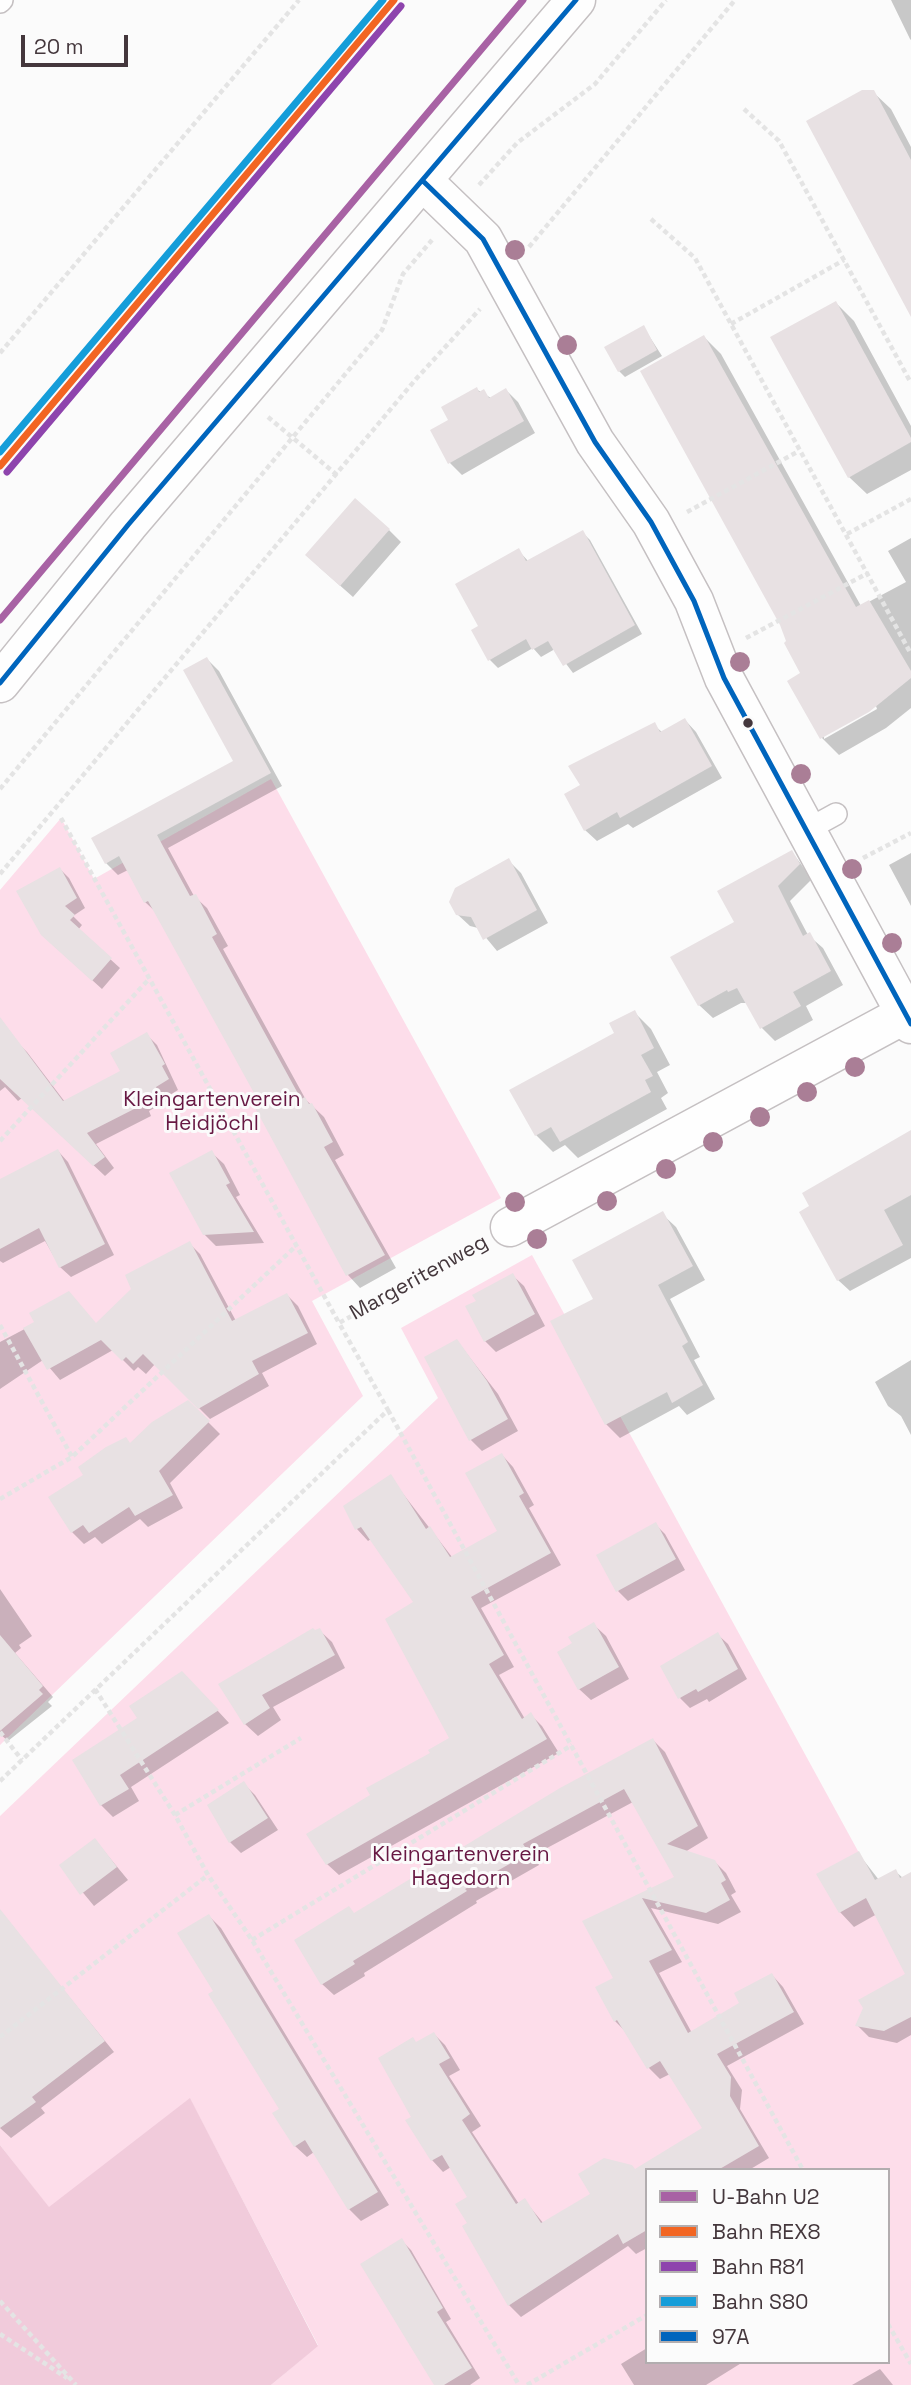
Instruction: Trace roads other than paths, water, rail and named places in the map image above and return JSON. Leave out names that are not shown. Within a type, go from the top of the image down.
[{"type":"street","points":[[0,683],[128,525],[576,0]]},
{"type":"street","points":[[423,181],[483,239],[595,442],[655,530],[694,601],[715,655],[820,822],[909,1016]]},
{"type":"street","name":"Margeritenweg","points":[[510,1227],[909,1016]]},
{"type":"metro line","name":"U2","points":[[0,620],[523,0]]},
{"type":"rail line","name":"S80","points":[[0,452],[383,0]]},
{"type":"rail line","name":"REX8","points":[[0,466],[394,0]]},
{"type":"rail line","name":"R81","points":[[7,472],[401,6]]},
{"type":"park label","name":"Kleingartenverein Heidjöchl","points":[[212,1112]]},
{"type":"park label","name":"Kleingartenverein Hagedorn","points":[[461,1867]]}]
